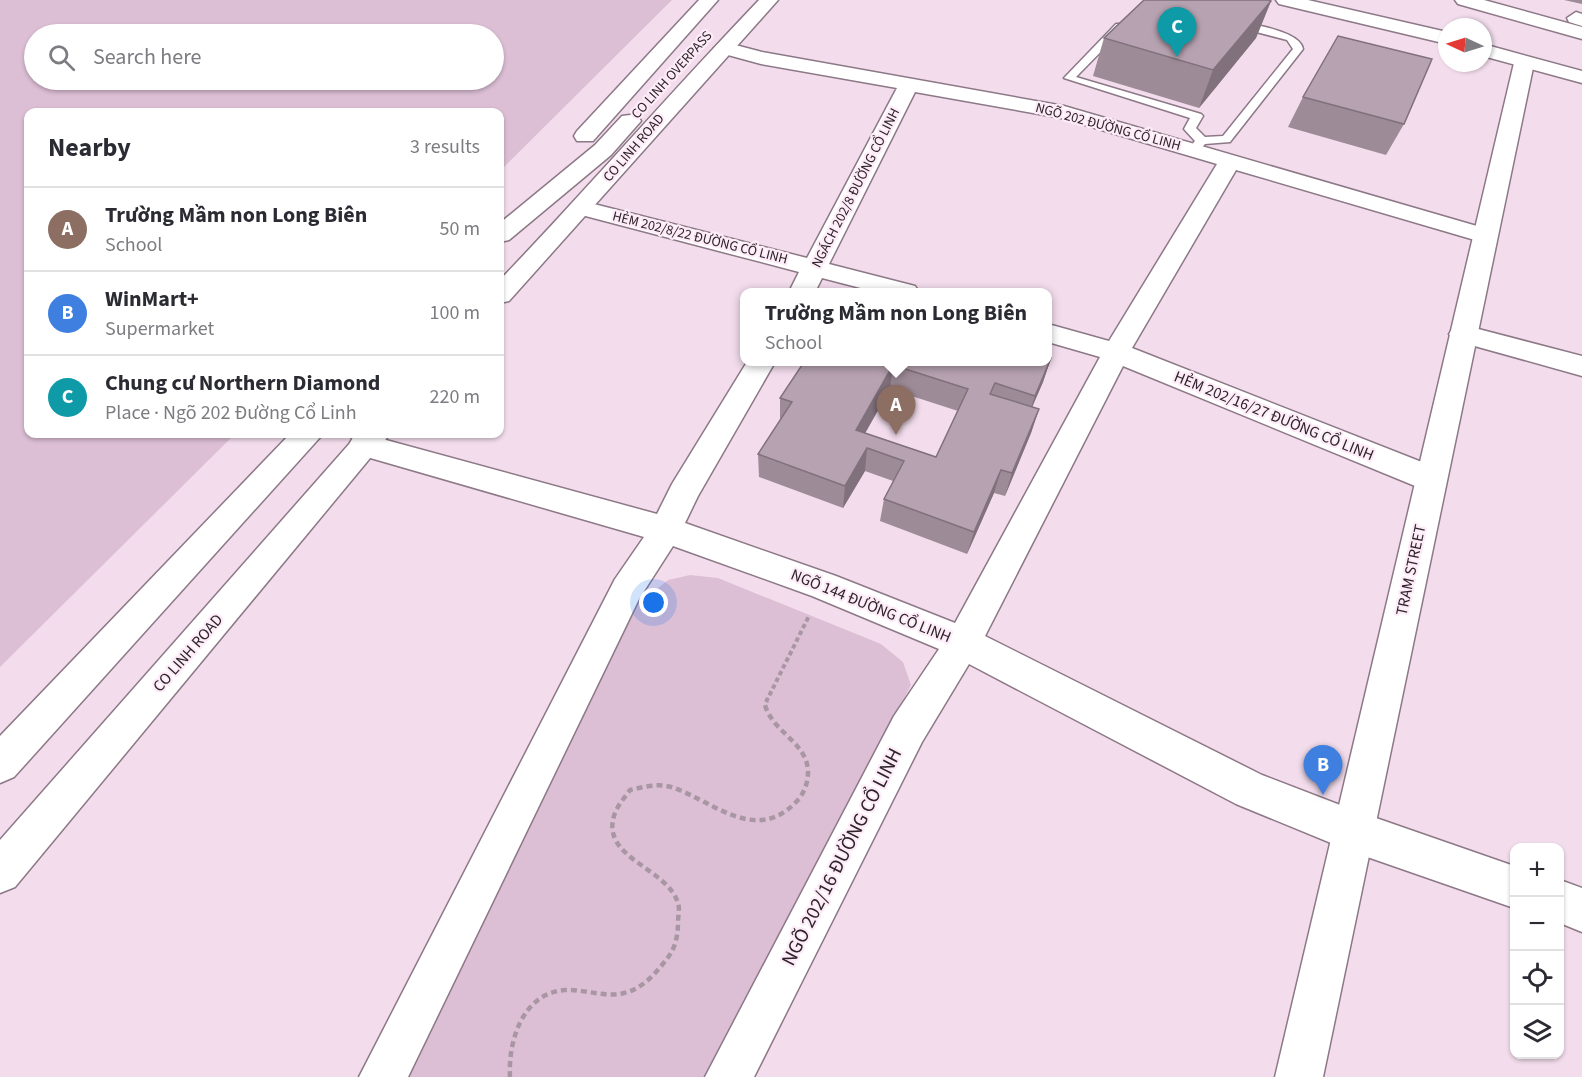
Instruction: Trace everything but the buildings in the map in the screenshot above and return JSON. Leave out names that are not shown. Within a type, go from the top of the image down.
[{"type":"main road","points":[[504,224],[710,0]]},
{"type":"main road","name":"CO LINH ROAD","points":[[504,291],[582,208],[682,92],[769,0]]},
{"type":"main road","points":[[1286,0],[1438,36]]},
{"type":"main road","points":[[1464,0],[1580,23]]},
{"type":"main road","points":[[1470,0],[1580,23]]},
{"type":"main road","points":[[1492,46],[1582,62]]},
{"type":"main road","name":"NGÕ 202 ĐƯỜNG CỔ LINH","points":[[724,48],[761,58],[1064,112],[1198,145],[1230,161],[1485,236]]},
{"type":"main road","points":[[1492,53],[1582,78]]},
{"type":"main road","name":"CO LINH OVERPASS","points":[[657,91],[688,57]]},
{"type":"main road","name":"TRAM STREET","points":[[1299,1077],[1524,63]]},
{"type":"main road","name":"NGÁCH 202/8 ĐƯỜNG CỔ LINH","points":[[804,288],[909,84]]},
{"type":"main road","name":"CO LINH OVERPASS","points":[[504,232],[603,150],[642,108]]},
{"type":"main road","name":"CO LINH OVERPASS","points":[[525,267],[603,150]]},
{"type":"main road","name":"NGÕ 202/16 ĐƯỜNG CỔ LINH","points":[[729,1077],[908,729],[963,643],[1116,352],[1230,161]]},
{"type":"main road","name":"HẺM 202/8/22 ĐƯỜNG CỔ LINH","points":[[582,208],[892,288]]},
{"type":"main road","name":"HẺM 202/16/27 ĐƯỜNG CỔ LINH","points":[[1052,334],[1116,352],[1431,479]]},
{"type":"main road","points":[[1463,334],[1582,366]]},
{"type":"main road","points":[[383,1077],[627,589],[666,530],[683,493],[759,366]]},
{"type":"main road","points":[[0,764],[304,438]]},
{"type":"main road","name":"CO LINH ROAD","points":[[0,872],[369,439]]},
{"type":"main road","name":"NGÕ 144 ĐƯỜNG CỔ LINH","points":[[369,439],[666,530],[824,586],[963,643],[1250,790],[1353,831],[1510,885]]},
{"type":"main road","points":[[1564,903],[1582,910]]},
{"type":"lane","points":[[1131,15],[1069,78],[1197,116],[1190,129],[1198,145],[1226,139],[1298,49],[1297,43],[1291,38],[1230,22]]},
{"type":"path","points":[[510,1077],[509,1054],[517,1027],[533,1007],[551,992],[565,990],[610,995],[632,990],[656,973],[672,951],[678,929],[678,903],[667,885],[619,847],[612,832],[612,816],[630,790],[648,786],[669,786],[736,818],[759,823],[780,816],[798,801],[807,782],[808,771],[805,755],[776,729],[767,717],[765,705],[824,586]]},
{"type":"shaded area","points":[[0,0],[672,0],[504,167],[504,108],[24,108],[24,438],[231,438],[0,667]]},
{"type":"shaded area","points":[[690,575],[718,578],[881,644],[903,662],[911,685],[704,1077],[403,1077],[634,607],[668,580]]},
{"type":"place","name":"Chung cư Northern Diamond","points":[[1177,57]]},
{"type":"place","name":"Trường Mầm non Long Biên","points":[[896,435]]},
{"type":"place","name":"WinMart+","points":[[1323,795]]}]
